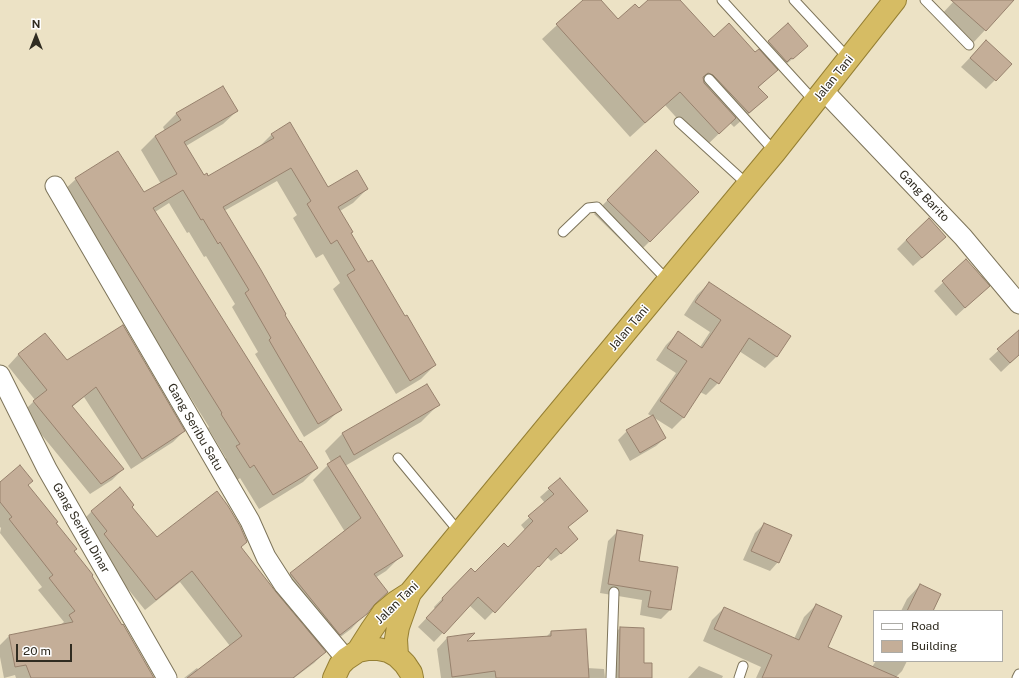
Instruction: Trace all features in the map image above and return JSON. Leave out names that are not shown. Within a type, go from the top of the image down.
[{"type":"highway","name":"Jalan Tani","points":[[340,668],[383,614],[396,602],[410,594],[775,152],[895,0]]},
{"type":"highway","points":[[397,656],[396,639],[398,627],[410,594]]},
{"type":"highway","points":[[340,668],[368,649],[378,649],[388,651],[397,656],[405,664],[412,678]]},
{"type":"street","name":"Gang Barito","points":[[820,96],[963,237],[1019,304]]},
{"type":"street","name":"Gang Seribu Satu","points":[[55,186],[250,521],[266,557],[340,668]]},
{"type":"street","name":"Gang Seribu Dinar","points":[[0,375],[48,469],[167,678]]},
{"type":"lane","points":[[722,0],[820,96]]},
{"type":"lane","points":[[794,0],[849,58]]},
{"type":"lane","points":[[925,0],[969,45]]},
{"type":"lane","points":[[709,79],[775,152]]},
{"type":"lane","points":[[679,122],[748,185]]},
{"type":"lane","points":[[563,232],[588,208],[597,207],[668,281]]},
{"type":"lane","points":[[398,458],[460,533]]},
{"type":"lane","points":[[611,678],[614,592]]},
{"type":"lane","points":[[739,678],[742,666]]},
{"type":"lane","points":[[1017,678],[1019,674]]},
{"type":"building","points":[[583,0],[601,0],[618,19],[635,4],[639,8],[648,0],[680,0],[714,37],[729,23],[755,52],[759,49],[778,70],[758,87],[768,97],[749,113],[713,75],[708,73],[703,77],[704,83],[736,118],[719,134],[680,92],[645,123],[556,24]]},
{"type":"building","points":[[951,0],[1014,0],[986,31]]},
{"type":"building","points":[[788,23],[808,46],[793,59],[791,58],[787,62],[768,41]]},
{"type":"building","points":[[986,40],[1012,64],[996,81],[970,58]]},
{"type":"building","points":[[223,86],[238,111],[184,142],[204,175],[207,173],[208,176],[274,138],[271,134],[290,122],[328,187],[357,170],[368,189],[338,207],[368,262],[372,260],[405,316],[407,315],[436,365],[410,381],[347,275],[355,270],[337,240],[331,244],[307,204],[311,201],[291,168],[223,207],[342,410],[318,424],[269,340],[271,338],[245,293],[249,290],[220,242],[218,244],[203,219],[201,220],[183,190],[153,208],[300,442],[301,441],[318,468],[273,495],[254,465],[250,468],[236,446],[240,444],[221,414],[222,413],[75,178],[118,151],[144,192],[177,174],[155,136],[181,120],[176,113]]},
{"type":"building","points":[[656,150],[699,192],[650,242],[607,200]]},
{"type":"building","points":[[929,218],[946,237],[922,258],[906,240]]},
{"type":"building","points":[[966,259],[990,286],[965,308],[942,281]]},
{"type":"building","points":[[709,282],[791,336],[777,357],[749,338],[719,384],[710,378],[684,418],[660,401],[687,361],[667,348],[678,331],[702,348],[721,320],[695,302]]},
{"type":"building","points":[[123,325],[185,431],[142,459],[96,387],[72,406],[124,469],[101,484],[33,401],[47,390],[18,354],[45,333],[67,360]]},
{"type":"building","points":[[1019,330],[1019,355],[1010,363],[997,349]]},
{"type":"building","points":[[427,384],[440,405],[354,455],[342,433]]},
{"type":"building","points":[[653,415],[666,438],[640,453],[626,430]]},
{"type":"building","points":[[340,456],[403,556],[374,574],[388,592],[367,614],[340,635],[290,573],[361,518],[327,464]]},
{"type":"building","points":[[20,465],[33,481],[28,485],[58,522],[56,523],[77,549],[74,551],[93,575],[92,576],[122,625],[123,624],[154,678],[31,678],[26,665],[15,667],[9,635],[73,622],[69,615],[75,611],[49,578],[53,575],[9,519],[12,517],[0,502],[0,482]]},
{"type":"building","points":[[560,478],[588,511],[568,527],[578,539],[561,554],[556,548],[495,613],[478,597],[444,634],[426,618],[443,600],[442,598],[471,568],[475,572],[504,543],[508,547],[533,521],[528,516],[554,494],[548,488]]},
{"type":"building","points":[[120,487],[134,505],[132,507],[157,537],[217,491],[240,526],[247,542],[241,547],[326,652],[293,678],[187,678],[242,636],[192,571],[156,600],[104,534],[107,531],[91,511]]},
{"type":"building","points":[[764,523],[792,535],[779,563],[751,551]]},
{"type":"building","points":[[617,530],[643,535],[639,561],[678,567],[671,610],[648,607],[651,591],[608,584]]},
{"type":"building","points":[[920,584],[941,594],[933,610],[907,610]]},
{"type":"building","points":[[816,604],[842,616],[828,647],[899,678],[762,678],[772,655],[714,629],[724,607],[799,640]]},
{"type":"building","points":[[620,627],[644,628],[644,663],[652,663],[652,678],[619,678]]},
{"type":"building","points":[[586,629],[589,678],[496,678],[495,671],[452,677],[447,637],[475,633],[467,641],[551,636],[551,631]]}]
